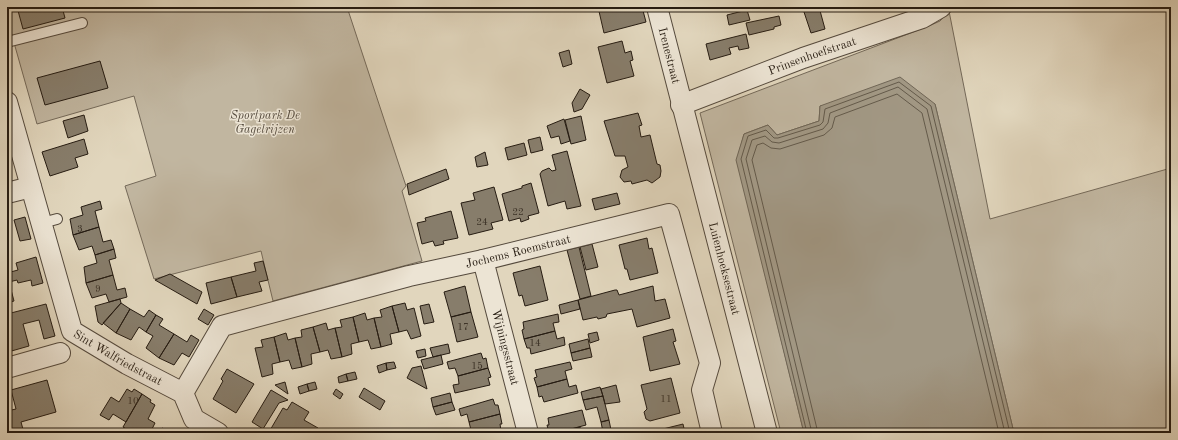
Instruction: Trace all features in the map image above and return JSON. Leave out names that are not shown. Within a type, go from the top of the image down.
[{"type":"street","name":"Irenestraat","points":[[657,7],[681,104]]},
{"type":"street","name":"Prinsenhoefstraat","points":[[681,104],[803,58],[922,18],[942,7]]},
{"type":"street","name":"Sint Walfriedstraat","points":[[7,102],[31,187],[49,221],[72,331],[127,364],[183,393]]},
{"type":"street","name":"Luienhoeksestraat","points":[[681,104],[767,433]]},
{"type":"street","points":[[7,193],[31,187]]},
{"type":"street","name":"Jochems Roemstraat","points":[[183,393],[222,326],[409,276],[483,260],[669,214],[710,364],[702,390],[712,433]]},
{"type":"street","name":"Wijningsstraat","points":[[483,260],[528,433]]},
{"type":"street","points":[[7,368],[60,354]]},
{"type":"street","points":[[183,393],[194,419],[218,433]]},
{"type":"lane","points":[[7,42],[82,23]]},
{"type":"green space","name":"Sportpark De Gagelrijzen","points":[[7,7],[347,7],[406,186],[402,191],[422,261],[273,301],[261,251],[154,279],[125,186],[156,176],[134,96],[37,124],[7,18]]},
{"type":"green space","points":[[949,11],[990,219],[1171,168],[1171,433],[1014,433],[935,104],[820,106],[819,121],[777,135],[768,125],[744,134],[737,160],[804,433],[781,433],[700,113],[929,26],[940,21]]},
{"type":"water","points":[[900,77],[935,104],[1014,433],[804,433],[736,160],[744,134],[768,125],[777,135],[819,121],[820,106]]},
{"type":"building","points":[[17,7],[62,7],[65,18],[23,29]]},
{"type":"building","points":[[598,7],[642,7],[646,22],[604,33]]},
{"type":"building","points":[[819,7],[825,29],[811,33],[803,9]]},
{"type":"building","points":[[747,10],[750,20],[729,25],[727,15]]},
{"type":"building","points":[[779,16],[781,25],[774,27],[774,29],[749,35],[746,23]]},
{"type":"building","points":[[746,34],[749,48],[739,50],[738,46],[729,48],[731,54],[710,60],[706,44]]},
{"type":"building","points":[[622,41],[625,53],[631,51],[633,60],[630,61],[634,76],[607,83],[598,47]]},
{"type":"building","points":[[569,50],[572,64],[563,67],[559,53]]},
{"type":"building","points":[[100,61],[108,88],[45,105],[37,78]]},
{"type":"building","points":[[580,89],[590,95],[582,109],[574,112],[572,103]]},
{"type":"building","points":[[638,113],[642,125],[639,126],[641,137],[650,135],[657,164],[660,165],[660,177],[652,183],[647,180],[632,184],[631,181],[624,182],[620,177],[622,170],[628,167],[625,156],[615,156],[604,121]]},
{"type":"building","points":[[84,115],[88,131],[68,138],[63,121]]},
{"type":"building","points":[[581,116],[586,140],[571,144],[565,120]]},
{"type":"building","points":[[564,119],[570,141],[561,144],[559,136],[551,138],[547,126]]},
{"type":"building","points":[[540,137],[543,150],[531,153],[528,140]]},
{"type":"building","points":[[84,139],[88,154],[75,158],[78,167],[50,176],[42,152]]},
{"type":"building","points":[[524,143],[527,155],[508,160],[505,148]]},
{"type":"building","points":[[567,151],[581,206],[567,209],[565,201],[548,206],[540,174],[542,171],[549,168],[552,171],[556,170],[552,155]]},
{"type":"building","points":[[485,152],[488,165],[477,167],[475,157]]},
{"type":"building","points":[[446,169],[449,179],[409,195],[407,184]]},
{"type":"building","points":[[531,183],[539,213],[528,216],[529,219],[521,222],[520,218],[509,221],[502,194],[522,188],[522,186]]},
{"type":"building","points":[[494,187],[503,220],[491,223],[493,229],[469,235],[461,203],[475,200],[473,193]]},
{"type":"building","points":[[617,193],[620,204],[595,210],[592,199]]},
{"type":"building","points":[[100,201],[102,209],[95,211],[99,227],[73,235],[70,219],[83,215],[81,207]]},
{"type":"building","points":[[451,211],[458,238],[443,241],[444,244],[435,246],[433,241],[422,244],[417,223],[426,221],[425,218]]},
{"type":"building","points":[[25,217],[31,239],[20,241],[14,220]]},
{"type":"building","points":[[99,227],[103,242],[111,240],[114,249],[95,255],[92,246],[79,250],[73,235]]},
{"type":"building","points":[[647,238],[649,249],[652,248],[658,273],[630,280],[627,269],[625,269],[619,245]]},
{"type":"building","points":[[592,244],[598,267],[586,270],[580,247]]},
{"type":"building","points":[[579,247],[591,296],[580,299],[567,250]]},
{"type":"building","points":[[114,249],[116,258],[109,260],[113,275],[86,283],[84,267],[97,263],[95,255]]},
{"type":"building","points":[[36,257],[43,283],[32,286],[31,280],[18,283],[17,280],[9,282],[14,301],[7,303],[7,273],[18,270],[16,263]]},
{"type":"building","points":[[263,261],[268,280],[259,282],[262,291],[237,297],[231,277],[256,271],[254,263]]},
{"type":"building","points":[[540,266],[548,300],[525,306],[522,295],[519,296],[513,273]]},
{"type":"building","points":[[170,274],[202,292],[197,304],[155,280]]},
{"type":"building","points":[[113,275],[117,290],[125,288],[127,297],[109,302],[106,294],[92,298],[86,283]]},
{"type":"building","points":[[231,277],[237,297],[211,304],[206,283]]},
{"type":"building","points":[[465,286],[471,312],[451,317],[444,292]]},
{"type":"building","points":[[653,286],[655,301],[665,299],[670,318],[637,327],[632,309],[607,314],[606,317],[598,319],[597,317],[583,320],[578,300],[615,290],[617,290],[619,295]]},
{"type":"building","points":[[120,299],[121,303],[102,325],[98,322],[95,306]]},
{"type":"building","points":[[578,300],[580,309],[561,314],[559,305]]},
{"type":"building","points":[[121,303],[130,309],[116,333],[103,323]]},
{"type":"building","points":[[405,303],[407,310],[414,308],[421,336],[411,339],[407,330],[399,332],[392,306]]},
{"type":"building","points":[[46,304],[55,336],[44,339],[39,320],[23,324],[29,346],[8,352],[7,314]]},
{"type":"building","points":[[429,304],[434,322],[424,324],[420,306]]},
{"type":"building","points":[[392,306],[399,332],[390,334],[392,344],[381,347],[374,318],[382,317],[380,310]]},
{"type":"building","points":[[130,309],[144,317],[149,310],[156,315],[146,332],[139,327],[131,340],[116,333]]},
{"type":"building","points":[[204,309],[214,315],[208,325],[198,319]]},
{"type":"building","points":[[471,312],[478,337],[457,342],[451,317]]},
{"type":"building","points":[[365,313],[367,320],[374,318],[381,347],[371,349],[368,340],[359,342],[353,317]]},
{"type":"building","points":[[558,314],[559,322],[553,323],[555,331],[524,339],[522,330],[524,329],[523,322]]},
{"type":"building","points":[[156,315],[163,319],[159,325],[174,334],[159,358],[146,348],[153,336],[146,332]]},
{"type":"building","points":[[353,317],[359,342],[351,344],[352,354],[342,357],[335,328],[342,327],[340,320]]},
{"type":"building","points":[[326,323],[328,330],[335,328],[342,357],[331,359],[328,350],[320,352],[313,327]]},
{"type":"building","points":[[313,327],[320,352],[311,354],[312,364],[302,367],[295,338],[302,337],[301,330]]},
{"type":"building","points":[[673,329],[676,341],[673,342],[680,364],[650,371],[643,337]]},
{"type":"building","points":[[555,331],[557,339],[564,337],[565,345],[531,354],[530,348],[527,348],[524,339]]},
{"type":"building","points":[[597,332],[599,340],[590,343],[588,334]]},
{"type":"building","points":[[286,333],[288,340],[295,338],[302,367],[292,369],[289,360],[280,362],[274,337]]},
{"type":"building","points":[[174,334],[187,342],[191,335],[199,340],[189,357],[182,353],[174,365],[159,358]]},
{"type":"building","points":[[274,337],[280,362],[272,364],[273,374],[262,377],[255,348],[263,347],[261,340]]},
{"type":"building","points":[[588,339],[590,348],[571,353],[569,344]]},
{"type":"building","points":[[448,344],[450,353],[433,357],[430,348]]},
{"type":"building","points":[[590,348],[592,357],[573,361],[571,353]]},
{"type":"building","points":[[425,349],[426,356],[418,358],[416,351]]},
{"type":"building","points":[[481,353],[483,359],[486,358],[488,368],[458,376],[455,368],[449,369],[447,362]]},
{"type":"building","points":[[441,355],[443,364],[424,369],[421,360]]},
{"type":"building","points":[[394,362],[396,368],[387,370],[386,363]]},
{"type":"building","points":[[570,362],[572,369],[565,371],[567,379],[537,387],[534,378],[537,377],[535,370]]},
{"type":"building","points":[[386,363],[387,370],[379,373],[377,366]]},
{"type":"building","points":[[421,366],[427,389],[407,378],[412,368]]},
{"type":"building","points":[[488,368],[491,377],[488,378],[490,385],[455,393],[453,385],[459,384],[458,376]]},
{"type":"building","points":[[227,369],[254,384],[236,413],[213,399],[223,381],[221,379]]},
{"type":"building","points":[[355,372],[357,379],[348,381],[346,374]]},
{"type":"building","points":[[346,374],[348,381],[339,383],[338,377]]},
{"type":"building","points":[[671,378],[680,413],[650,421],[646,419],[644,412],[647,409],[641,385]]},
{"type":"building","points":[[567,379],[569,387],[576,385],[578,393],[544,402],[542,396],[539,397],[537,387]]},
{"type":"building","points":[[47,380],[56,412],[21,422],[24,433],[12,433],[7,411],[16,409],[11,390]]},
{"type":"building","points":[[285,382],[288,394],[275,385]]},
{"type":"building","points":[[315,382],[317,389],[309,391],[307,384]]},
{"type":"building","points":[[307,384],[309,391],[300,394],[298,387]]},
{"type":"building","points":[[616,385],[620,402],[605,404],[601,389]]},
{"type":"building","points":[[600,387],[603,396],[583,400],[581,392]]},
{"type":"building","points":[[364,388],[385,401],[380,410],[359,397]]},
{"type":"building","points":[[127,389],[132,392],[134,389],[142,394],[126,422],[113,414],[109,420],[100,415],[111,397],[119,402]]},
{"type":"building","points":[[336,389],[343,394],[340,399],[333,394]]},
{"type":"building","points":[[271,390],[288,400],[279,403],[263,429],[252,422]]},
{"type":"building","points":[[450,393],[452,402],[433,407],[431,398]]},
{"type":"building","points":[[142,394],[151,400],[150,402],[155,405],[148,419],[155,423],[150,433],[133,433],[123,427]]},
{"type":"building","points":[[603,396],[609,420],[601,422],[597,407],[586,410],[583,400]]},
{"type":"building","points":[[493,399],[495,405],[498,405],[500,414],[469,422],[467,414],[461,416],[459,409]]},
{"type":"building","points":[[292,402],[309,412],[304,420],[318,428],[315,433],[269,432],[283,408],[287,410]]},
{"type":"building","points":[[452,402],[455,410],[436,415],[433,407]]},
{"type":"building","points":[[582,410],[586,425],[556,433],[549,433],[547,425],[549,425],[548,418]]},
{"type":"building","points":[[500,414],[502,424],[500,424],[501,431],[493,433],[465,433],[471,430],[469,422]]},
{"type":"building","points":[[609,420],[611,430],[603,432],[601,422]]},
{"type":"building","points":[[683,424],[685,433],[652,433],[655,431]]},
{"type":"building","points":[[580,427],[581,433],[556,433]]},
{"type":"building","points":[[162,428],[168,431],[169,429],[176,433],[159,433]]}]
